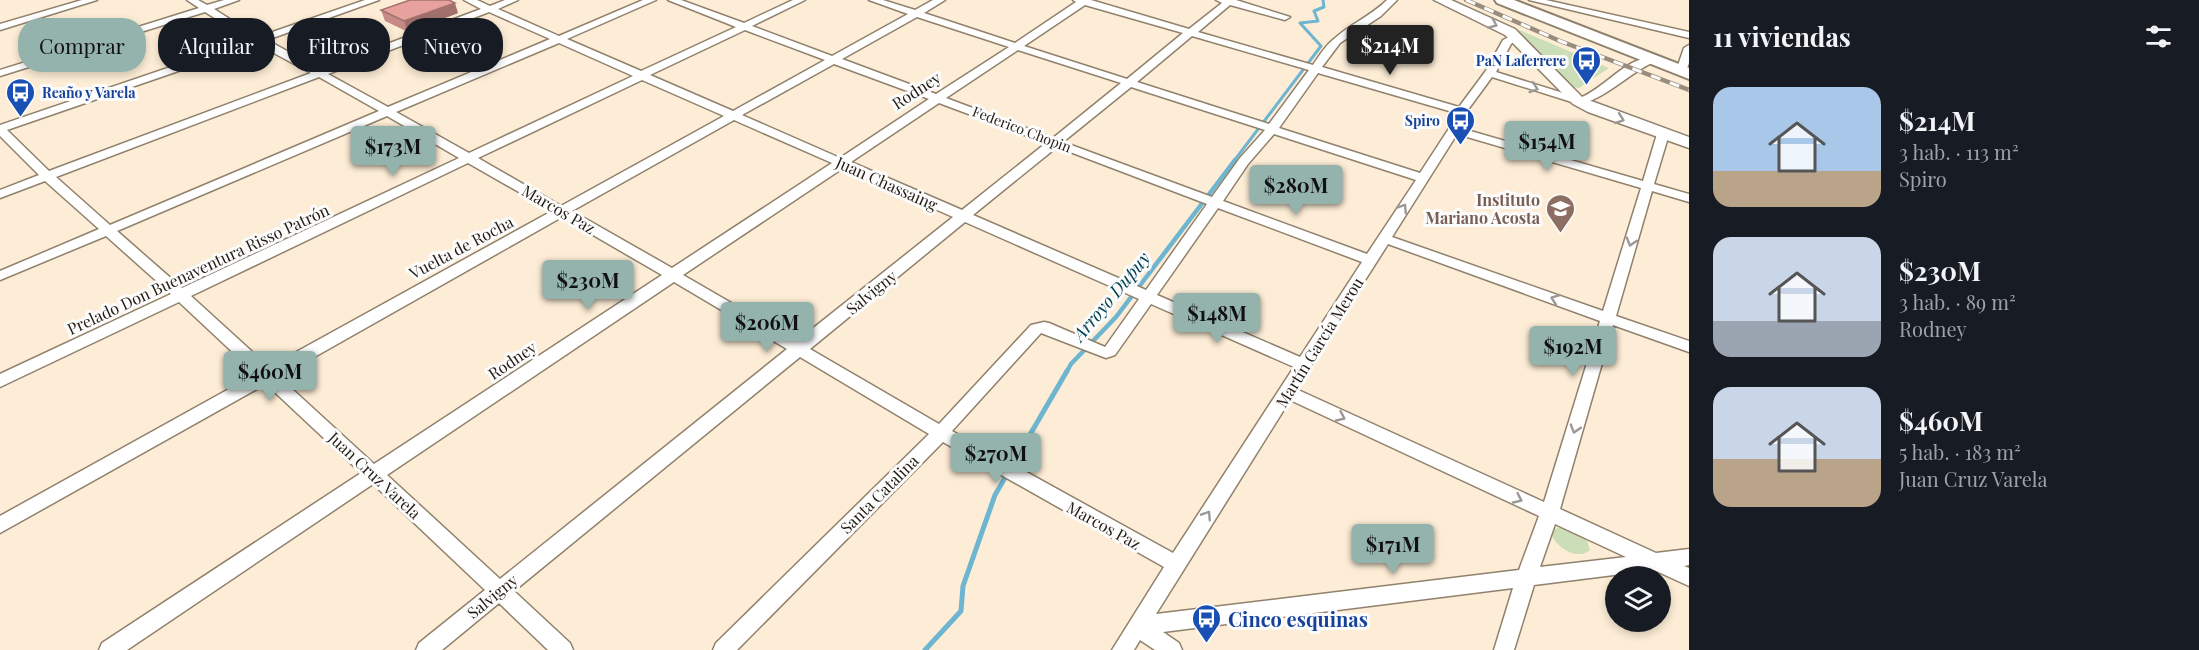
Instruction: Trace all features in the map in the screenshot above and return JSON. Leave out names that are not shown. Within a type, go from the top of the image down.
[{"type":"main road","points":[[1440,0],[1502,28],[1516,37],[1578,101],[1594,109],[1689,143]]},
{"type":"main road","points":[[1502,0],[1685,73]]},
{"type":"street","points":[[0,27],[73,2],[92,0]]},
{"type":"street","name":"Marcos Paz","points":[[192,0],[222,18]]},
{"type":"street","points":[[0,73],[234,0]]},
{"type":"street","points":[[275,34],[374,0]]},
{"type":"street","name":"Juan Chassaing","points":[[470,0],[1304,365]]},
{"type":"street","points":[[0,194],[513,0]]},
{"type":"street","points":[[0,276],[651,0]]},
{"type":"street","name":"Federico Chopin","points":[[673,0],[1370,260]]},
{"type":"street","name":"Prelado Don Buenaventura Risso Patrón","points":[[0,381],[800,0]]},
{"type":"street","points":[[874,0],[1423,178]]},
{"type":"street","name":"Vuelta de Rocha","points":[[0,525],[940,0]]},
{"type":"street","points":[[1082,0],[1462,111]]},
{"type":"street","name":"Rodney","points":[[108,650],[1082,0]]},
{"type":"street","name":"Santa Catalina","points":[[723,650],[941,433],[1036,329],[1044,327],[1106,353],[1110,351],[1147,295],[1313,68],[1337,40],[1376,16],[1392,0]]},
{"type":"street","points":[[1535,0],[1689,35]]},
{"type":"street","points":[[1227,1],[1285,17]]},
{"type":"street","name":"Salvigny","points":[[426,650],[965,217],[1227,1]]},
{"type":"street","name":"Martín García Merou","points":[[1122,650],[1174,564],[1288,392],[1383,238],[1454,130],[1462,111],[1490,73],[1507,42],[1516,37]]},
{"type":"street","name":"Marcos Paz","points":[[275,48],[672,274],[941,433],[1174,564]]},
{"type":"street","points":[[1685,73],[1689,48]]},
{"type":"street","points":[[1490,73],[1578,101],[1585,100],[1634,67],[1650,60]]},
{"type":"street","points":[[0,129],[165,72]]},
{"type":"street","name":"Juan Cruz Varela","points":[[0,129],[47,176],[181,295],[563,650]]},
{"type":"street","points":[[1454,130],[1689,198]]},
{"type":"street","points":[[1504,650],[1526,578],[1550,514],[1663,134]]},
{"type":"street","points":[[1383,238],[1689,347]]},
{"type":"street","points":[[1288,392],[1689,577]]},
{"type":"street","points":[[1137,626],[1689,557]]},
{"type":"street","points":[[1137,626],[1172,650]]},
{"type":"green space","points":[[1517,29],[1609,68],[1579,88],[1572,87]]},
{"type":"green space","points":[[1564,526],[1586,538],[1590,550],[1579,554],[1568,551],[1558,544],[1551,534],[1552,530]]},
{"type":"building","points":[[410,0],[449,0],[455,3],[412,18],[402,18],[402,20],[381,10]]},
{"type":"waterway","name":"Arroyo Dupuy","points":[[1234,161],[1321,46],[1300,23],[1318,21],[1314,11],[1324,7],[1323,0]]},
{"type":"waterway","name":"Arroyo Dupuy","points":[[1066,373],[1071,364],[1116,317],[1235,160]]},
{"type":"waterway","name":"Arroyo Dupuy","points":[[925,650],[961,611],[963,586],[995,495],[1067,371]]},
{"type":"railway","points":[[1466,0],[1560,41],[1689,90]]},
{"type":"place","name":"PaN Laferrere","points":[[1587,86]]},
{"type":"place","name":"Reaño y Varela","points":[[21,118]]},
{"type":"place","name":"Spiro","points":[[1461,146]]},
{"type":"place","name":"Instituto Mariano Acosta","points":[[1561,234]]},
{"type":"place","name":"Cinco esquinas","points":[[1207,644]]}]
